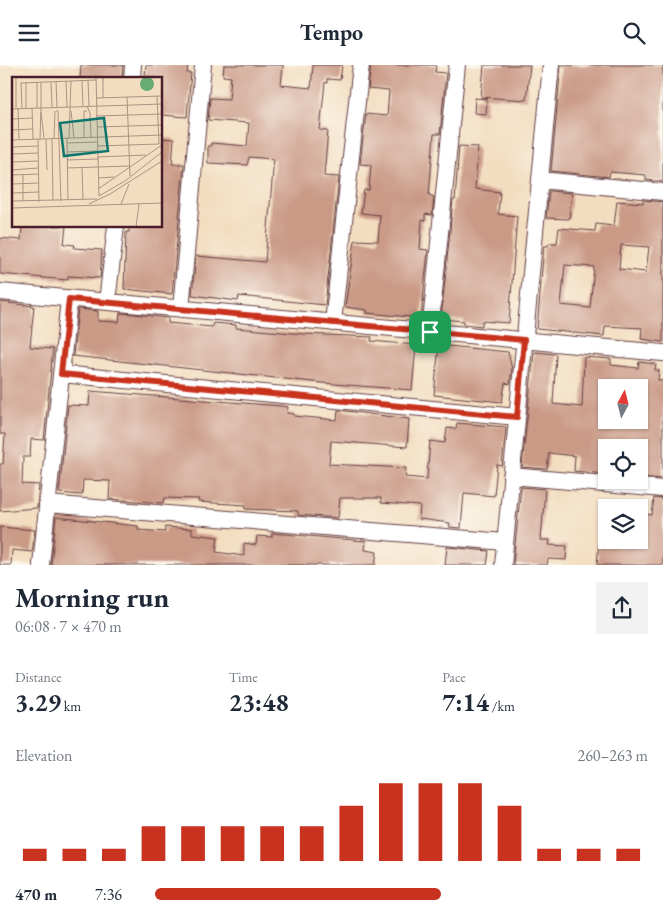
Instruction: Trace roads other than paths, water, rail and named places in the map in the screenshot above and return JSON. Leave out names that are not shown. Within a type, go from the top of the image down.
[{"type":"street","points":[[181,309],[203,65]]},
{"type":"street","points":[[333,323],[361,65]]},
{"type":"street","points":[[430,332],[457,65]]},
{"type":"street","points":[[502,565],[551,65]]},
{"type":"street","points":[[540,181],[663,192]]},
{"type":"street","points":[[107,302],[116,227]]},
{"type":"street","points":[[0,292],[663,353]]},
{"type":"street","points":[[41,565],[69,299]]},
{"type":"street","points":[[61,374],[517,417]]},
{"type":"street","points":[[511,476],[663,489]]},
{"type":"street","points":[[47,504],[505,542]]}]
